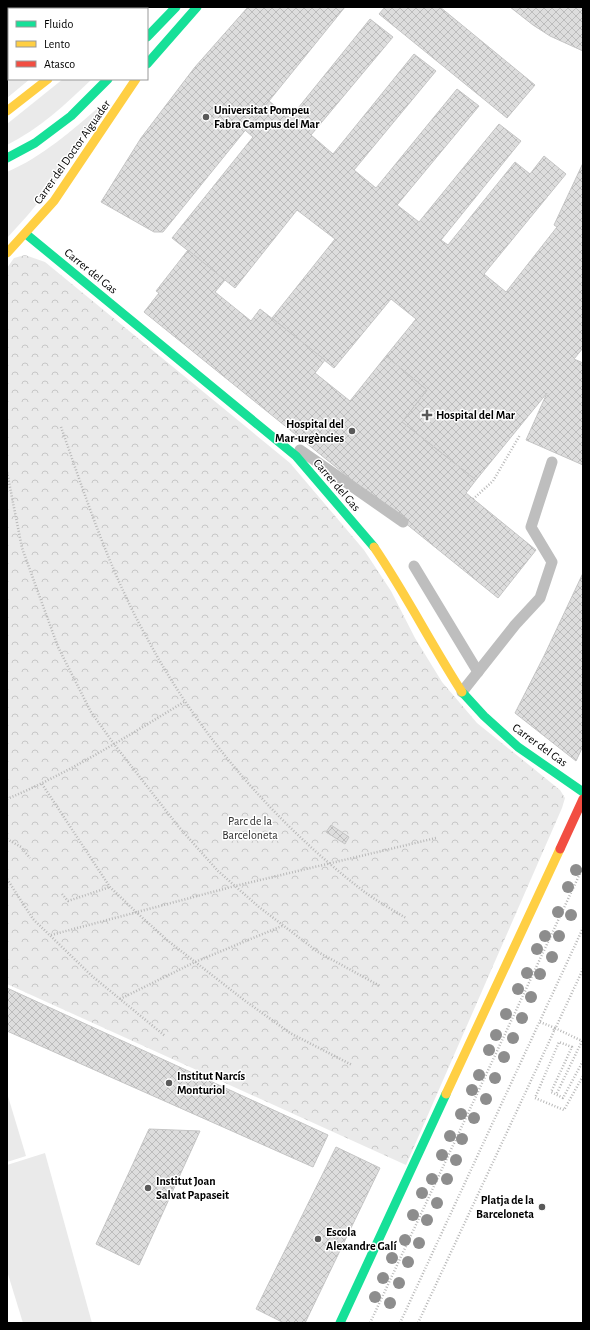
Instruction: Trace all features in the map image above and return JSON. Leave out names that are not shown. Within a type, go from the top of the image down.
[{"type":"main road","points":[[148,36],[176,7]]},
{"type":"main road","points":[[148,63],[197,7]]},
{"type":"main road","points":[[7,111],[47,80]]},
{"type":"main road","points":[[7,158],[35,143],[71,116],[107,80]]},
{"type":"main road","name":"Carrer del Doctor Aiguader","points":[[7,253],[26,234],[54,201],[135,80]]},
{"type":"main road","name":"Carrer del Gas","points":[[26,234],[233,402],[296,456],[372,544],[400,585],[432,645],[462,692],[484,716],[518,747],[583,792]]},
{"type":"main road","points":[[340,1323],[583,799]]},
{"type":"lane","points":[[233,402],[403,522]]},
{"type":"lane","points":[[462,692],[515,625],[540,598],[552,562],[531,526],[552,462]]},
{"type":"lane","points":[[414,566],[478,672]]},
{"type":"path","points":[[61,427],[114,569],[146,638],[184,702],[231,765],[300,836],[362,890],[406,918]]},
{"type":"path","points":[[473,499],[493,481],[520,435]]},
{"type":"path","points":[[7,472],[22,548],[58,647],[91,712],[114,744],[178,826],[218,872],[282,926],[318,952],[380,986]]},
{"type":"path","points":[[7,799],[42,784],[114,744],[184,702]]},
{"type":"path","points":[[42,784],[110,887],[136,912],[195,962],[290,1033],[352,1065]]},
{"type":"path","points":[[51,935],[330,862],[436,838]]},
{"type":"path","points":[[7,839],[21,847],[30,858]]},
{"type":"path","points":[[370,1323],[583,867]]},
{"type":"path","points":[[7,879],[33,919],[120,999],[165,1036]]},
{"type":"path","points":[[62,894],[68,902],[110,887]]},
{"type":"path","points":[[120,999],[195,962],[282,926]]},
{"type":"path","points":[[400,1323],[583,928]]},
{"type":"path","points":[[418,1323],[583,969]]},
{"type":"path","points":[[540,1022],[582,1041],[556,1095]]},
{"type":"path","points":[[540,1063],[554,1028]]},
{"type":"path","points":[[583,1061],[567,1088],[563,1098],[551,1092],[572,1047],[559,1042],[535,1098],[564,1110],[583,1076]]},
{"type":"green space","points":[[8,80],[29,80],[7,98],[7,81]]},
{"type":"green space","points":[[62,80],[91,80],[41,124],[19,139],[7,145],[7,124]]},
{"type":"green space","points":[[101,105],[57,180],[7,238],[7,172],[45,151]]},
{"type":"green space","name":"Parc de la Barceloneta","points":[[25,255],[45,262],[290,463],[364,550],[391,591],[415,638],[442,682],[477,723],[560,790],[565,798],[562,808],[406,1165],[7,984],[7,268],[14,258]]},
{"type":"green space","points":[[7,1093],[26,1156],[7,1162]]},
{"type":"green space","points":[[45,1153],[92,1323],[23,1323],[7,1271],[7,1165]]},
{"type":"building","name":"Universitat Pompeu Fabra Campus del Mar","points":[[248,7],[345,7],[163,232],[154,232],[101,202],[141,138],[195,67]]},
{"type":"building","points":[[385,7],[440,7],[535,85],[507,118],[379,14]]},
{"type":"building","points":[[510,7],[583,7],[583,51],[550,36]]},
{"type":"building","name":"Hospital del Mar","points":[[370,19],[393,37],[311,135],[333,154],[414,54],[436,71],[354,170],[376,188],[457,89],[479,106],[397,205],[419,222],[499,124],[521,141],[441,240],[448,245],[515,162],[530,174],[544,156],[566,174],[484,274],[506,292],[557,227],[554,225],[583,163],[583,348],[574,359],[583,363],[583,465],[526,440],[547,393],[476,480],[402,422],[427,390],[386,356],[416,319],[391,299],[334,368],[272,318],[335,239],[297,210],[235,288],[172,238],[253,137],[245,130],[269,101],[290,118]]},
{"type":"building","name":"Hospital del Mar-urgències","points":[[188,250],[225,280],[215,292],[251,321],[260,309],[325,360],[315,373],[350,401],[386,356],[427,390],[402,422],[476,480],[466,493],[536,550],[498,598],[144,312],[159,293],[156,291]]},
{"type":"building","points":[[583,573],[583,746],[576,761],[515,713]]},
{"type":"building","points":[[331,825],[349,837],[345,844],[326,832]]},
{"type":"building","name":"Institut Narcís Monturiol","points":[[7,988],[328,1135],[313,1167],[7,1031]]},
{"type":"building","name":"Institut Joan Salvat Papaseit","points":[[149,1129],[200,1131],[139,1265],[96,1244]]},
{"type":"building","name":"Escola Alexandre Galí","points":[[336,1147],[380,1168],[305,1323],[284,1323],[256,1309]]},
{"type":"traffic: fast","points":[[148,36],[176,7]]},
{"type":"traffic: fast","points":[[148,63],[197,7]]},
{"type":"traffic: fast","points":[[7,158],[35,143],[71,116],[107,80]]},
{"type":"traffic: fast","points":[[26,234],[296,456],[374,547]]},
{"type":"traffic: fast","points":[[462,692],[484,716],[518,747],[583,792]]},
{"type":"traffic: fast","points":[[340,1323],[446,1094]]},
{"type":"traffic: slow","points":[[7,111],[47,80]]},
{"type":"traffic: slow","points":[[7,253],[54,201],[135,80]]},
{"type":"traffic: slow","points":[[374,547],[462,692]]},
{"type":"traffic: slow","points":[[446,1094],[560,849]]},
{"type":"traffic: jam","points":[[560,849],[583,799]]},
{"type":"place","name":"Universitat Pompeu Fabra Campus del Mar","points":[[206,117]]},
{"type":"place","name":"Hospital del Mar","points":[[427,415]]},
{"type":"place","name":"Hospital del Mar-urgències","points":[[352,431]]},
{"type":"place","name":"Institut Narcís Monturiol","points":[[169,1083]]},
{"type":"place","name":"Institut Joan Salvat Papaseit","points":[[148,1188]]},
{"type":"place","name":"Platja de la Barceloneta","points":[[542,1207]]},
{"type":"place","name":"Escola Alexandre Galí","points":[[318,1239]]}]
